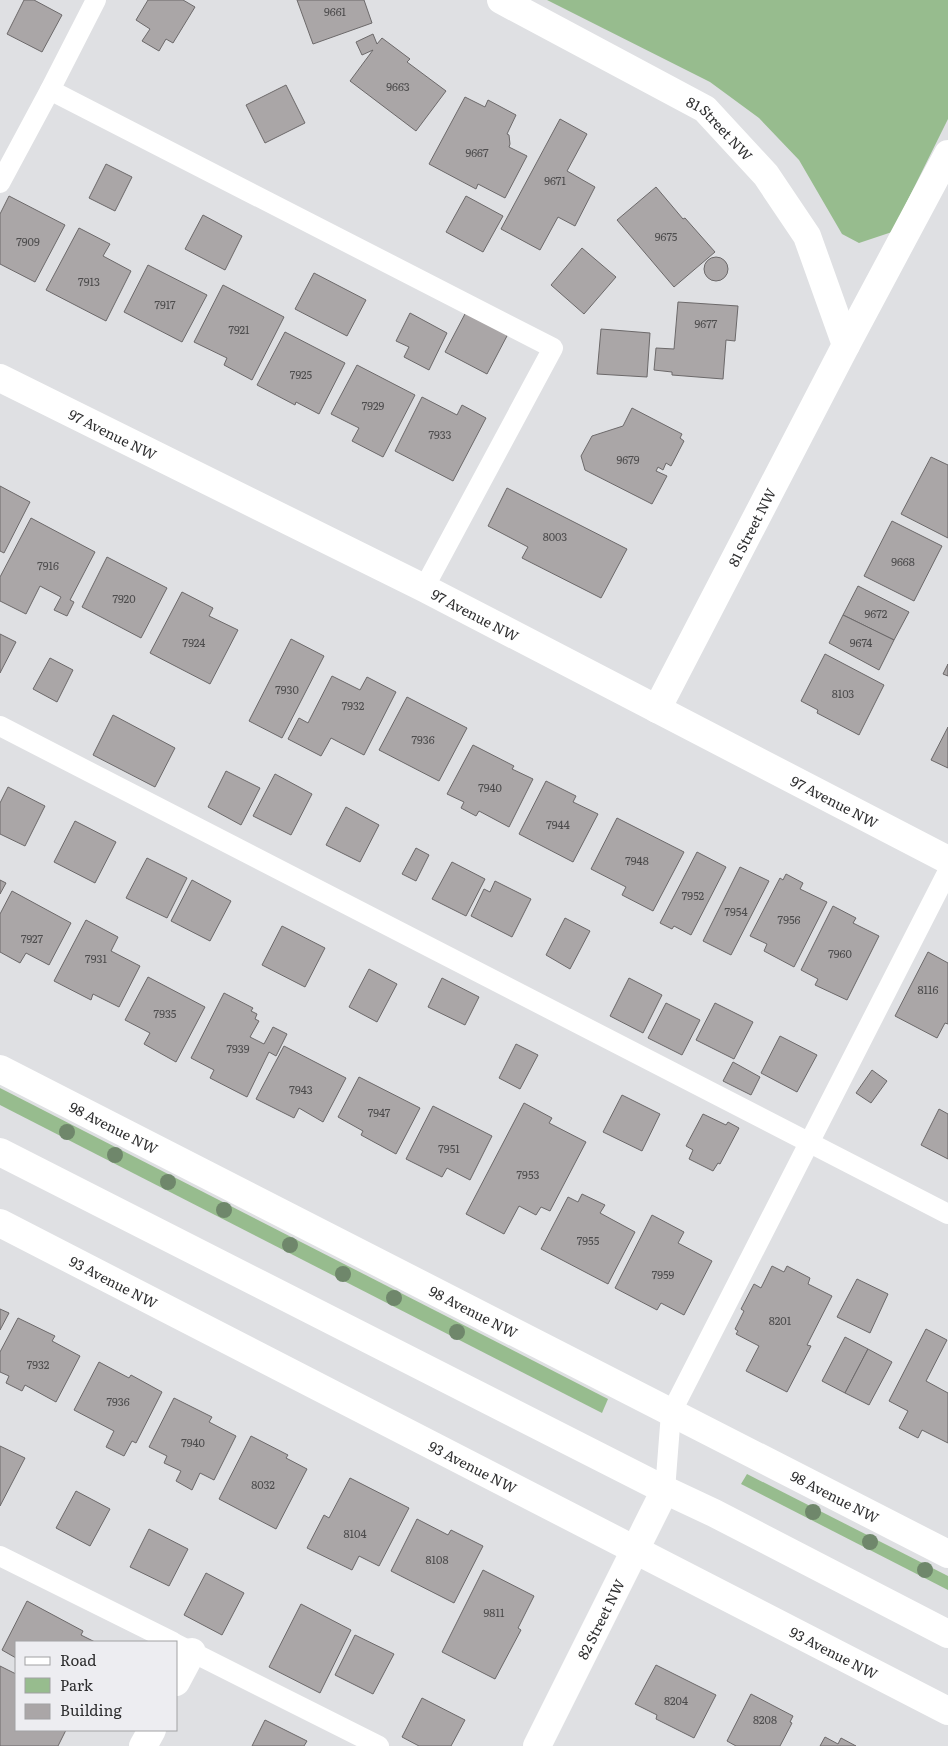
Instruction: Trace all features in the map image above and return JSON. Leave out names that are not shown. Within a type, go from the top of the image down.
[{"type":"street","name":"81 Street NW","points":[[501,0],[705,109],[766,175],[808,236],[846,345]]},
{"type":"street","name":"81 Street NW","points":[[657,709],[846,345],[948,154]]},
{"type":"street","name":"97 Avenue NW","points":[[0,378],[424,588],[948,860]]},
{"type":"street","name":"98 Avenue NW","points":[[0,1069],[948,1554]]},
{"type":"street","points":[[0,1152],[714,1513],[948,1634]]},
{"type":"street","name":"93 Avenue NW","points":[[0,1223],[948,1711]]},
{"type":"street","name":"82 Street NW","points":[[537,1746],[666,1490]]},
{"type":"street","points":[[178,1664],[180,1646]]},
{"type":"street","points":[[143,1746],[151,1731]]},
{"type":"lane","points":[[0,183],[96,0]]},
{"type":"lane","points":[[50,90],[553,348],[424,588]]},
{"type":"lane","points":[[0,726],[948,1214]]},
{"type":"lane","points":[[666,1490],[671,1413],[948,871]]},
{"type":"lane","points":[[0,1556],[170,1641]]},
{"type":"lane","points":[[180,1646],[380,1746]]},
{"type":"green space","points":[[547,0],[948,0],[948,119],[892,232],[859,243],[842,234],[799,160],[759,118],[710,82]]},
{"type":"green space","points":[[0,1088],[608,1399],[602,1413],[0,1105]]},
{"type":"green space","points":[[747,1474],[948,1576],[948,1590],[741,1484]]},
{"type":"building","points":[[24,0],[34,0],[62,15],[42,52],[7,34]]},
{"type":"building","points":[[148,0],[183,0],[195,7],[173,43],[166,39],[159,51],[142,41],[150,29],[136,20]]},
{"type":"building","points":[[297,0],[364,0],[372,23],[313,44]]},
{"type":"building","points":[[373,34],[377,44],[382,38],[410,59],[407,62],[446,91],[416,131],[350,81],[373,50],[362,55],[356,42]]},
{"type":"building","points":[[286,85],[305,123],[265,143],[246,105]]},
{"type":"building","points":[[465,97],[485,107],[488,100],[516,115],[507,134],[509,135],[509,147],[527,156],[505,198],[478,184],[476,189],[429,164]]},
{"type":"building","points":[[560,119],[587,134],[567,171],[595,187],[575,226],[558,217],[540,250],[501,229]]},
{"type":"building","points":[[106,164],[132,177],[115,211],[89,198]]},
{"type":"building","points":[[656,187],[683,219],[685,218],[715,252],[674,287],[617,220]]},
{"type":"building","points":[[9,196],[65,225],[35,282],[0,264],[0,214]]},
{"type":"building","points":[[466,196],[503,216],[483,252],[446,232]]},
{"type":"building","points":[[203,215],[242,236],[225,270],[185,249]]},
{"type":"building","points":[[79,228],[110,244],[103,256],[131,271],[106,321],[46,290]]},
{"type":"building","points":[[582,248],[616,277],[584,314],[551,285]]},
{"type":"building","points":[[716,257],[724,261],[728,269],[724,277],[716,281],[708,277],[704,269],[708,261]]},
{"type":"building","points":[[148,265],[207,295],[182,342],[124,312]]},
{"type":"building","points":[[314,273],[366,300],[347,336],[295,309]]},
{"type":"building","points":[[223,285],[284,317],[252,380],[224,365],[227,358],[194,342]]},
{"type":"building","points":[[678,302],[738,306],[735,341],[726,340],[723,379],[672,375],[672,372],[654,370],[656,348],[674,349]]},
{"type":"building","points":[[466,312],[508,334],[487,374],[445,352]]},
{"type":"building","points":[[410,313],[447,333],[429,370],[404,357],[409,347],[396,341]]},
{"type":"building","points":[[601,329],[650,333],[647,377],[597,374]]},
{"type":"building","points":[[285,332],[345,363],[319,414],[296,402],[295,405],[257,385]]},
{"type":"building","points":[[357,365],[415,395],[383,457],[352,441],[359,428],[331,414]]},
{"type":"building","points":[[422,397],[457,415],[462,405],[486,418],[453,481],[395,451]]},
{"type":"building","points":[[632,408],[682,434],[680,438],[684,441],[671,466],[666,463],[663,470],[658,467],[656,471],[667,476],[652,504],[585,470],[581,456],[592,436],[623,426]]},
{"type":"building","points":[[931,457],[948,465],[948,538],[901,514]]},
{"type":"building","points":[[0,486],[30,502],[4,553],[0,551]]},
{"type":"building","points":[[507,488],[627,549],[601,598],[522,558],[528,547],[488,526]]},
{"type":"building","points":[[31,518],[95,552],[70,600],[74,602],[67,616],[54,610],[61,597],[40,586],[26,614],[0,601],[0,577]]},
{"type":"building","points":[[892,521],[942,546],[914,601],[864,576]]},
{"type":"building","points":[[107,557],[167,588],[141,638],[82,607]]},
{"type":"building","points":[[858,586],[909,612],[894,640],[843,615]]},
{"type":"building","points":[[182,592],[213,608],[209,616],[238,630],[210,684],[150,653]]},
{"type":"building","points":[[843,615],[894,640],[879,670],[829,643]]},
{"type":"building","points":[[0,634],[16,642],[0,673]]},
{"type":"building","points":[[291,639],[324,656],[282,738],[249,721]]},
{"type":"building","points":[[825,654],[884,685],[859,735],[817,713],[818,710],[801,701]]},
{"type":"building","points":[[50,658],[73,670],[57,702],[33,689]]},
{"type":"building","points":[[948,664],[948,676],[943,674]]},
{"type":"building","points":[[332,676],[360,690],[367,677],[396,692],[364,755],[331,738],[321,756],[288,739],[299,718],[308,723]]},
{"type":"building","points":[[407,697],[467,728],[439,781],[379,750]]},
{"type":"building","points":[[113,715],[175,748],[155,787],[93,755]]},
{"type":"building","points":[[948,727],[948,768],[931,760]]},
{"type":"building","points":[[473,745],[514,766],[512,769],[533,779],[509,827],[479,811],[476,816],[461,808],[464,802],[447,794]]},
{"type":"building","points":[[226,771],[260,788],[241,825],[208,807]]},
{"type":"building","points":[[275,774],[312,794],[291,835],[253,816]]},
{"type":"building","points":[[546,781],[576,796],[573,802],[598,814],[573,862],[519,834]]},
{"type":"building","points":[[8,787],[45,806],[25,846],[0,834],[0,803]]},
{"type":"building","points":[[346,807],[379,825],[360,862],[326,845]]},
{"type":"building","points":[[617,818],[684,852],[653,911],[622,895],[626,887],[591,869]]},
{"type":"building","points":[[75,821],[116,842],[95,883],[54,862]]},
{"type":"building","points":[[416,848],[429,855],[416,881],[402,874]]},
{"type":"building","points":[[697,852],[726,867],[691,935],[674,926],[672,929],[660,923]]},
{"type":"building","points":[[147,858],[187,878],[167,918],[126,898]]},
{"type":"building","points":[[452,862],[485,879],[466,916],[432,899]]},
{"type":"building","points":[[740,867],[769,881],[731,955],[703,941]]},
{"type":"building","points":[[786,874],[803,883],[800,889],[827,902],[794,967],[764,951],[767,944],[750,936],[780,878],[783,880]]},
{"type":"building","points":[[0,880],[6,883],[0,894]]},
{"type":"building","points":[[192,880],[231,901],[210,941],[171,921]]},
{"type":"building","points":[[495,881],[531,899],[512,937],[471,916],[484,889],[490,892]]},
{"type":"building","points":[[12,891],[71,923],[49,965],[26,953],[20,963],[0,952],[0,914]]},
{"type":"building","points":[[833,906],[856,918],[853,923],[879,936],[847,1000],[815,985],[818,979],[801,970]]},
{"type":"building","points":[[565,918],[590,931],[570,969],[546,955]]},
{"type":"building","points":[[86,920],[118,937],[111,951],[140,966],[119,1007],[93,994],[91,1000],[54,981]]},
{"type":"building","points":[[282,926],[325,948],[305,987],[262,965]]},
{"type":"building","points":[[928,952],[948,963],[948,1024],[945,1023],[937,1038],[895,1016]]},
{"type":"building","points":[[369,969],[397,984],[377,1022],[349,1007]]},
{"type":"building","points":[[148,977],[205,1007],[176,1062],[144,1044],[150,1033],[125,1020]]},
{"type":"building","points":[[442,978],[479,997],[465,1025],[428,1007]]},
{"type":"building","points":[[629,978],[662,995],[643,1033],[610,1016]]},
{"type":"building","points":[[224,993],[253,1008],[251,1011],[257,1014],[255,1019],[259,1021],[250,1037],[264,1044],[273,1027],[287,1034],[276,1056],[269,1052],[247,1097],[210,1078],[214,1070],[191,1058]]},
{"type":"building","points":[[666,1003],[700,1020],[682,1055],[648,1038]]},
{"type":"building","points":[[715,1003],[753,1022],[734,1059],[696,1040]]},
{"type":"building","points":[[780,1036],[817,1055],[797,1092],[761,1073]]},
{"type":"building","points":[[516,1044],[538,1055],[520,1089],[499,1078]]},
{"type":"building","points":[[284,1046],[346,1078],[323,1122],[299,1108],[294,1118],[256,1099]]},
{"type":"building","points":[[733,1062],[760,1077],[751,1095],[723,1081]]},
{"type":"building","points":[[872,1070],[887,1081],[871,1103],[856,1093]]},
{"type":"building","points":[[359,1077],[420,1108],[396,1154],[361,1135],[363,1131],[338,1117]]},
{"type":"building","points":[[622,1095],[660,1114],[642,1151],[603,1132]]},
{"type":"building","points":[[524,1103],[552,1118],[549,1123],[586,1142],[550,1211],[541,1207],[536,1215],[519,1206],[504,1234],[466,1214]]},
{"type":"building","points":[[433,1106],[492,1136],[470,1180],[447,1168],[442,1177],[406,1159]]},
{"type":"building","points":[[939,1109],[948,1114],[948,1159],[921,1145]]},
{"type":"building","points":[[703,1114],[726,1125],[728,1122],[739,1128],[720,1164],[718,1163],[713,1171],[689,1159],[693,1150],[686,1146]]},
{"type":"building","points":[[582,1194],[605,1205],[600,1213],[635,1232],[608,1284],[541,1249],[568,1197],[578,1202]]},
{"type":"building","points":[[652,1215],[684,1232],[678,1243],[712,1261],[684,1315],[661,1303],[657,1310],[615,1288]]},
{"type":"building","points":[[772,1266],[784,1272],[787,1266],[810,1278],[808,1284],[832,1296],[807,1345],[811,1346],[787,1392],[746,1371],[759,1346],[736,1334],[738,1331],[735,1329],[744,1311],[741,1309],[754,1284],[761,1288]]},
{"type":"building","points":[[857,1279],[888,1294],[870,1333],[837,1317]]},
{"type":"building","points":[[0,1309],[9,1313],[0,1330]]},
{"type":"building","points":[[18,1318],[55,1336],[52,1341],[80,1356],[56,1402],[25,1385],[22,1391],[6,1383],[9,1376],[0,1372],[0,1352]]},
{"type":"building","points":[[926,1329],[947,1340],[926,1381],[948,1393],[948,1443],[922,1430],[918,1438],[899,1428],[908,1411],[889,1401]]},
{"type":"building","points":[[845,1337],[868,1349],[845,1393],[822,1381]]},
{"type":"building","points":[[868,1349],[892,1362],[869,1405],[845,1393]]},
{"type":"building","points":[[99,1362],[129,1378],[131,1375],[162,1392],[136,1443],[132,1441],[124,1456],[106,1447],[114,1431],[74,1410]]},
{"type":"building","points":[[174,1398],[212,1417],[209,1422],[236,1436],[214,1480],[200,1473],[192,1490],[176,1481],[181,1471],[164,1463],[167,1456],[149,1447]]},
{"type":"building","points":[[251,1436],[288,1455],[286,1458],[307,1469],[276,1529],[219,1499]]},
{"type":"building","points":[[0,1446],[25,1458],[0,1506]]},
{"type":"building","points":[[350,1478],[409,1508],[379,1566],[359,1556],[352,1570],[307,1548],[324,1515],[329,1518]]},
{"type":"building","points":[[76,1491],[110,1509],[90,1546],[56,1528]]},
{"type":"building","points":[[417,1519],[448,1535],[451,1530],[483,1546],[454,1603],[391,1571]]},
{"type":"building","points":[[149,1529],[188,1549],[169,1586],[130,1567]]},
{"type":"building","points":[[483,1570],[534,1596],[518,1628],[521,1630],[495,1679],[442,1652]]},
{"type":"building","points":[[206,1573],[244,1593],[222,1635],[184,1615]]},
{"type":"building","points":[[27,1601],[83,1631],[81,1635],[93,1641],[15,1641],[15,1657],[2,1650]]},
{"type":"building","points":[[301,1604],[351,1630],[320,1693],[269,1667]]},
{"type":"building","points":[[355,1635],[394,1654],[373,1694],[335,1675]]},
{"type":"building","points":[[656,1665],[716,1695],[694,1738],[656,1719],[657,1715],[635,1704]]},
{"type":"building","points":[[0,1666],[15,1674],[15,1731],[66,1731],[58,1746],[0,1746]]},
{"type":"building","points":[[751,1694],[793,1716],[790,1722],[792,1723],[780,1746],[736,1746],[727,1741]]},
{"type":"building","points":[[422,1698],[465,1720],[451,1746],[419,1746],[402,1737]]},
{"type":"building","points":[[265,1720],[307,1741],[304,1746],[252,1746]]},
{"type":"building","points":[[825,1737],[838,1744],[841,1738],[856,1746],[820,1746]]}]
